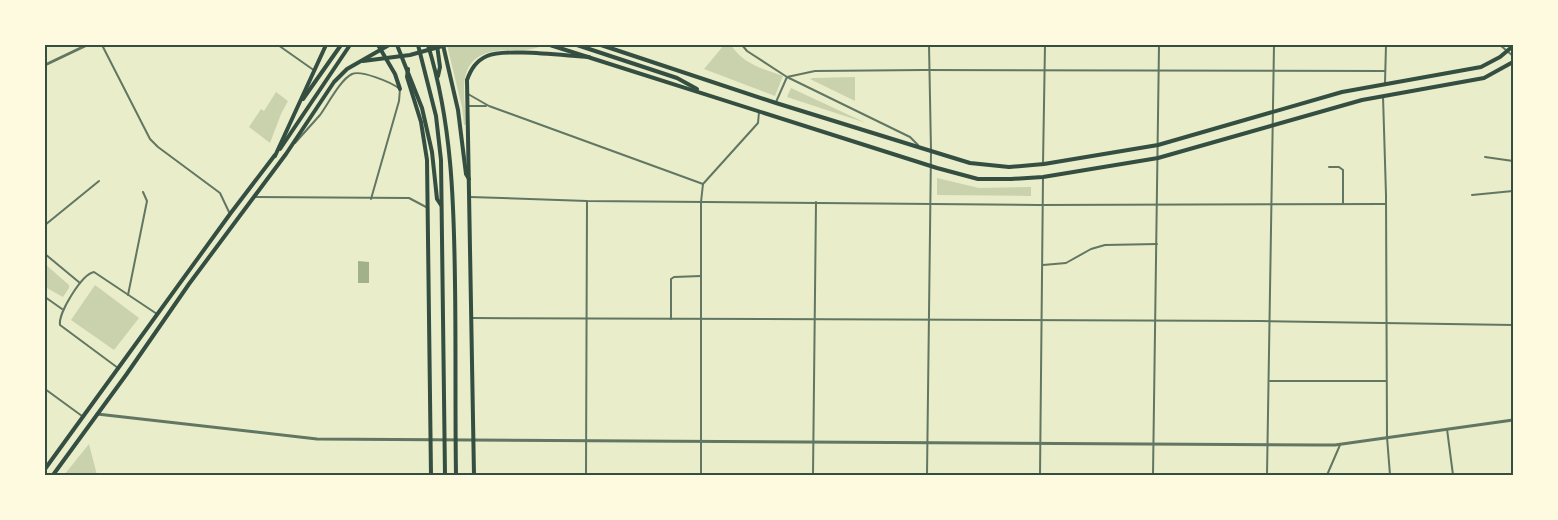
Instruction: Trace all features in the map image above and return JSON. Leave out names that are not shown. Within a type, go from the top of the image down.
[{"type":"main road","points":[[275,156],[326,45]]},
{"type":"main road","points":[[299,104],[341,45]]},
{"type":"main road","points":[[45,469],[156,314],[275,156],[350,45]]},
{"type":"main road","points":[[378,45],[395,74],[400,89]]},
{"type":"main road","points":[[53,475],[286,154],[334,82],[347,69],[389,45]]},
{"type":"main road","points":[[397,45],[422,108],[432,152],[437,199],[442,206]]},
{"type":"main road","points":[[418,45],[436,116],[441,160],[445,475]]},
{"type":"main road","points":[[428,45],[438,76],[451,159],[454,224],[456,475]]},
{"type":"main road","points":[[436,45],[440,67],[438,76]]},
{"type":"main road","points":[[359,62],[410,55],[444,45],[458,110],[466,174],[470,179]]},
{"type":"main road","points":[[550,45],[930,166],[978,179],[1043,177],[1158,158],[1339,106],[1484,78],[1513,62]]},
{"type":"main road","points":[[578,45],[677,78],[701,92]]},
{"type":"main road","points":[[601,45],[919,148],[982,164],[1009,167],[1043,164],[1158,145],[1342,92],[1481,67],[1513,46]]},
{"type":"main road","points":[[474,475],[467,80],[471,70],[479,61],[490,55],[510,53],[589,57]]},
{"type":"main road","points":[[408,69],[407,77],[422,122],[425,144],[433,439],[431,475]]},
{"type":"main road","points":[[96,398],[97,414]]},
{"type":"street","points":[[45,64],[87,45]]},
{"type":"street","points":[[102,45],[150,139],[220,193],[230,214]]},
{"type":"street","points":[[278,45],[315,71]]},
{"type":"street","points":[[742,45],[787,77],[910,137],[919,148]]},
{"type":"street","points":[[927,475],[931,151],[929,45]]},
{"type":"street","points":[[1043,164],[1045,45]]},
{"type":"street","points":[[1153,475],[1159,45]]},
{"type":"street","points":[[1267,475],[1274,45]]},
{"type":"street","points":[[1385,84],[1386,45]]},
{"type":"street","points":[[1500,45],[1513,56]]},
{"type":"street","points":[[787,77],[815,71],[1385,71]]},
{"type":"street","points":[[286,154],[320,115],[343,82],[353,74],[359,73],[381,79],[400,89],[399,101],[370,199]]},
{"type":"street","points":[[776,103],[787,77]]},
{"type":"street","points":[[467,93],[489,106],[703,184]]},
{"type":"street","points":[[1383,96],[1387,437],[1390,475]]},
{"type":"street","points":[[468,106],[489,106]]},
{"type":"street","points":[[701,475],[701,202],[703,184],[758,123],[759,110]]},
{"type":"street","points":[[1485,157],[1513,161]]},
{"type":"street","points":[[1329,167],[1339,167],[1343,170],[1343,204]]},
{"type":"street","points":[[1040,475],[1043,177]]},
{"type":"street","points":[[45,225],[99,181]]},
{"type":"street","points":[[1472,195],[1513,191]]},
{"type":"street","points":[[128,295],[147,201],[143,192]]},
{"type":"street","points":[[254,197],[410,198],[428,209]]},
{"type":"street","points":[[470,197],[701,202],[1386,204]]},
{"type":"street","points":[[586,475],[587,201]]},
{"type":"street","points":[[813,475],[816,202]]},
{"type":"street","points":[[1043,265],[1066,263],[1091,249],[1105,245],[1157,244]]},
{"type":"street","points":[[45,254],[80,283]]},
{"type":"street","points":[[118,368],[61,328],[59,320],[63,310],[80,283],[87,274],[94,272],[156,314]]},
{"type":"street","points":[[671,319],[671,279],[701,276]]},
{"type":"street","points":[[45,297],[63,310]]},
{"type":"street","points":[[472,318],[1270,321],[1513,326]]},
{"type":"street","points":[[1270,381],[1386,381]]},
{"type":"street","points":[[45,389],[83,417]]},
{"type":"street","points":[[97,414],[317,439],[1041,443],[1340,444],[1513,420]]},
{"type":"street","points":[[1447,429],[1453,475]]},
{"type":"street","points":[[1327,475],[1340,444]]},
{"type":"shaded area","points":[[447,45],[543,45],[530,49],[490,52],[478,57],[470,65],[464,86],[467,125],[464,125]]},
{"type":"shaded area","points":[[724,45],[731,45],[741,57],[754,65],[783,76],[775,96],[704,69]]},
{"type":"shaded area","points":[[855,77],[855,101],[810,79],[813,78]]},
{"type":"shaded area","points":[[791,88],[866,123],[787,97]]},
{"type":"shaded area","points":[[276,92],[288,101],[270,143],[249,127],[261,109],[264,111]]},
{"type":"shaded area","points":[[937,178],[979,188],[1031,187],[1031,196],[937,195]]},
{"type":"shaded area","points":[[358,261],[369,262],[369,283],[358,283]]},
{"type":"shaded area","points":[[45,264],[69,285],[63,297],[45,287]]},
{"type":"shaded area","points":[[95,285],[139,318],[114,350],[71,320]]},
{"type":"shaded area","points":[[89,444],[97,475],[64,475]]}]
